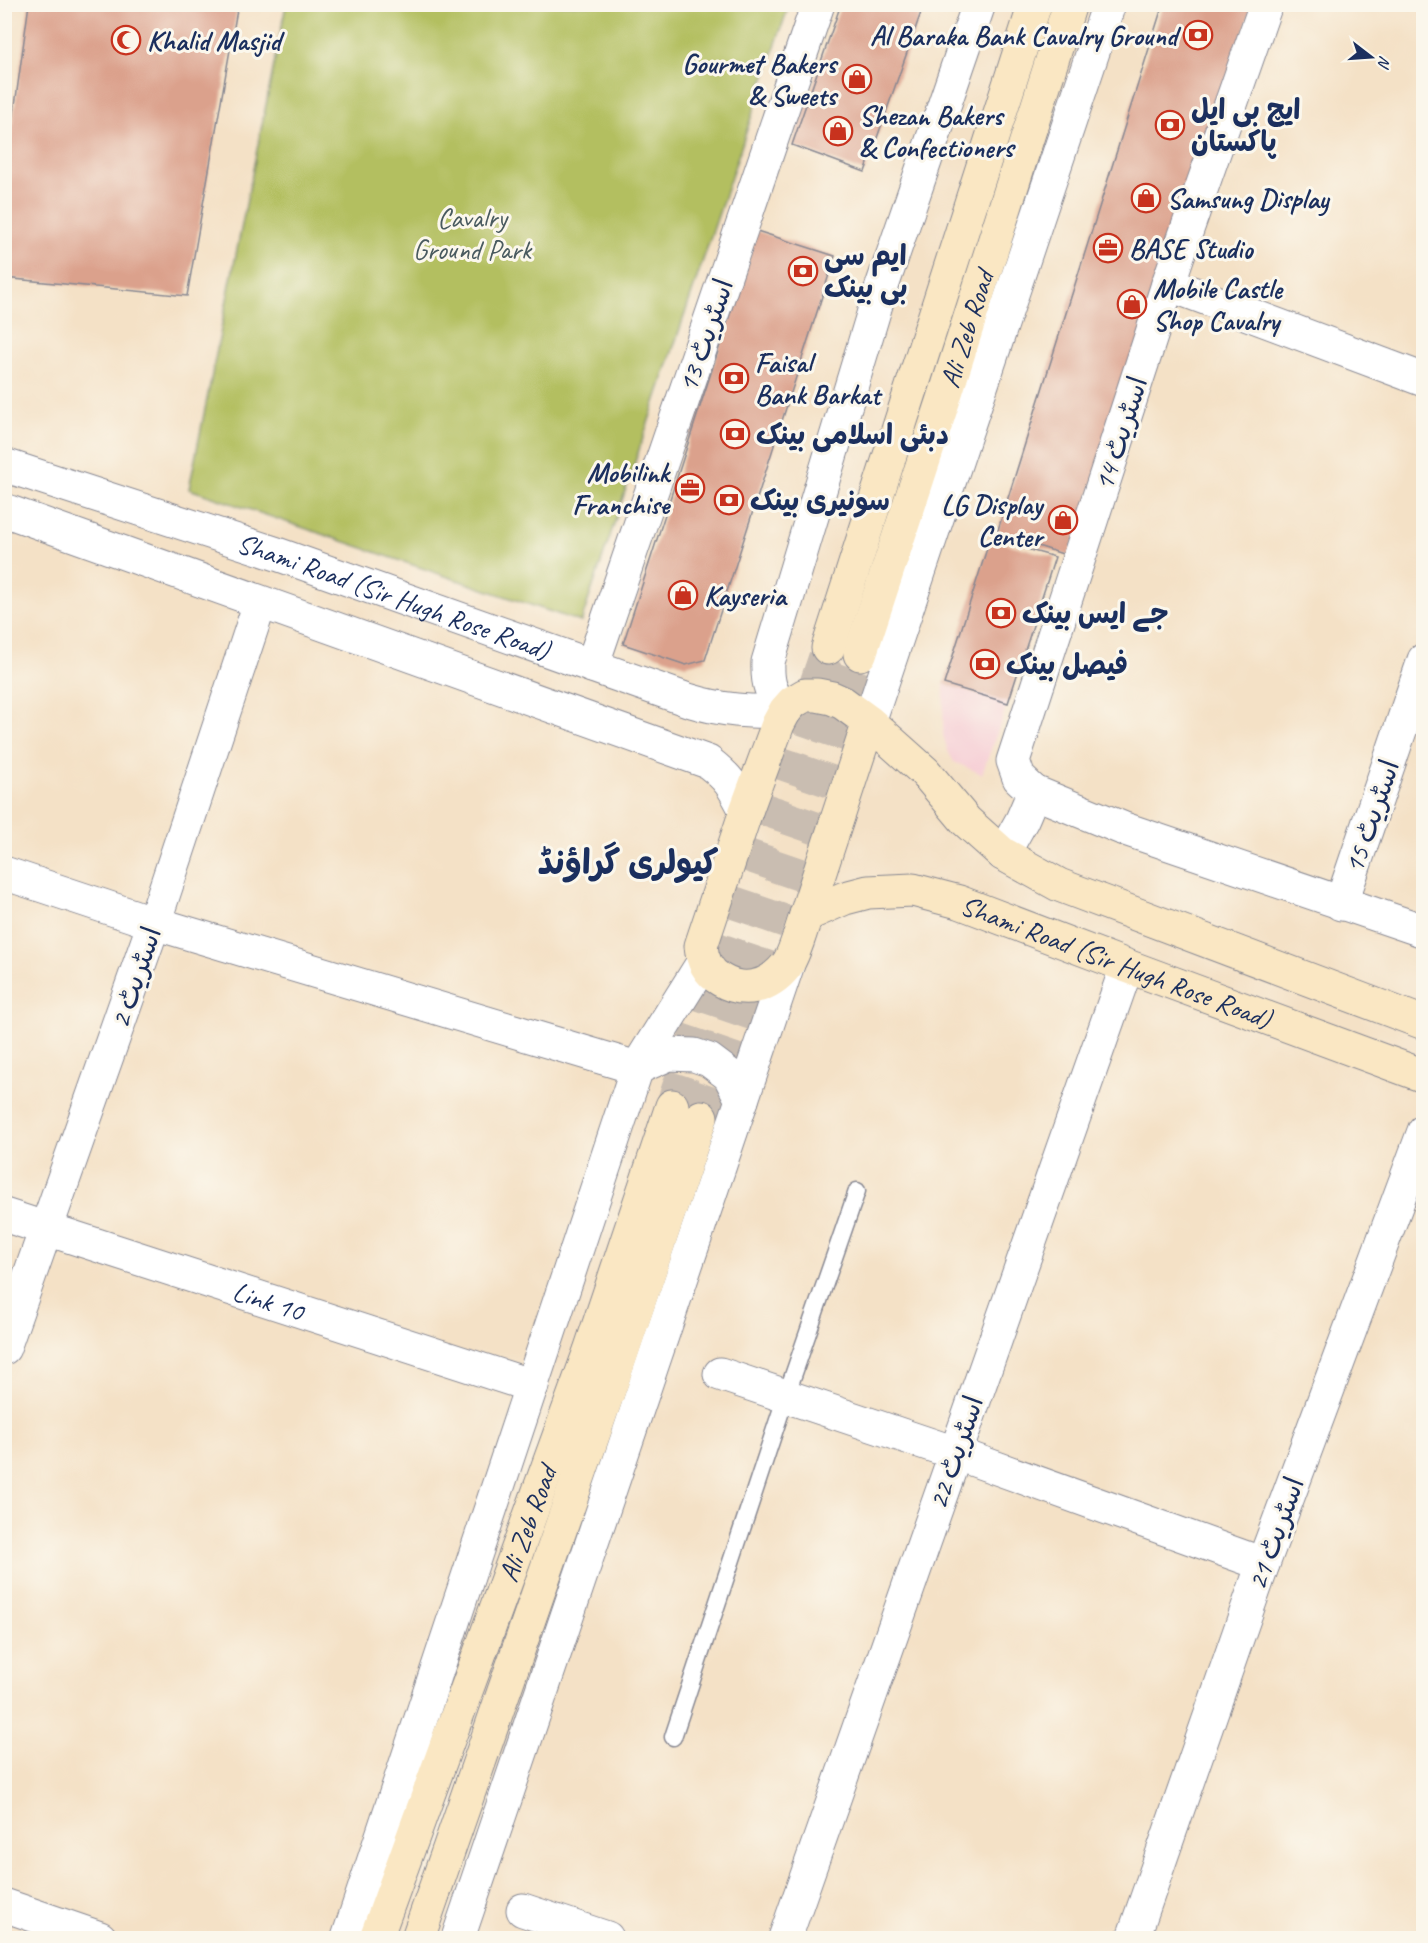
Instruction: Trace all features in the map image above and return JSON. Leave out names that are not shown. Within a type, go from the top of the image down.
[{"type":"main road","name":"Ali Zeb Road","points":[[828,648],[1035,4]]},
{"type":"main road","name":"Ali Zeb Road","points":[[860,654],[965,335],[1070,4]]},
{"type":"main road","name":"Shami Road (Sir Hugh Rose Road)","points":[[784,711],[805,695],[818,695],[843,703],[869,722],[925,772],[966,821],[1003,854],[1059,885],[1424,1023]]},
{"type":"main road","points":[[784,711],[746,811],[701,946],[704,961],[716,977],[735,987],[747,988],[770,980],[788,964],[869,722]]},
{"type":"main road","name":"Shami Road (Sir Hugh Rose Road)","points":[[806,915],[845,898],[868,892],[913,890],[959,902],[1424,1076]]},
{"type":"main road","name":"Ali Zeb Road","points":[[376,1938],[590,1351],[686,1112],[625,1344],[418,1938]]},
{"type":"street","name":"اسٹریٹ 13","points":[[592,666],[818,4]]},
{"type":"street","points":[[784,711],[772,694],[767,679],[768,662],[878,298],[979,4]]},
{"type":"street","points":[[869,722],[1109,4]]},
{"type":"street","name":"اسٹریٹ 14","points":[[1034,792],[1019,778],[1013,761],[1168,284],[1266,4]]},
{"type":"street","points":[[1168,284],[1424,380]]},
{"type":"street","name":"Shami Road (Sir Hugh Rose Road)","points":[[4,465],[277,554],[709,706],[748,712],[784,711]]},
{"type":"street","name":"Shami Road (Sir Hugh Rose Road)","points":[[4,510],[708,762],[725,775],[735,788],[746,811]]},
{"type":"street","name":"اسٹریٹ 2","points":[[4,1348],[154,923],[260,603]]},
{"type":"street","name":"اسٹریٹ 15","points":[[1341,904],[1424,660]]},
{"type":"street","points":[[1003,854],[1034,792],[1122,828],[1424,931]]},
{"type":"street","points":[[4,873],[154,923],[637,1068],[669,1054],[694,1055],[709,1060],[729,1075],[742,1100]]},
{"type":"street","points":[[348,1938],[637,1068],[704,961]]},
{"type":"street","points":[[458,1938],[788,964]]},
{"type":"street","name":"اسٹریٹ 22","points":[[785,1938],[1127,966]]},
{"type":"street","name":"اسٹریٹ 21","points":[[1133,1938],[1263,1564],[1424,1131]]},
{"type":"street","name":"Link 10","points":[[4,1215],[532,1386]]},
{"type":"street","points":[[720,1374],[955,1453],[1263,1564]]},
{"type":"street","points":[[4,1905],[100,1938]]},
{"type":"street","points":[[523,1910],[607,1938]]},
{"type":"lane","points":[[673,1737],[786,1396],[857,1191]]},
{"type":"shaded area","points":[[944,684],[1008,703],[982,774],[954,762],[948,751],[943,735]]},
{"type":"green space","name":"Cavalry Ground Park","points":[[286,5],[789,5],[581,622],[189,489]]},
{"type":"building","points":[[29,4],[238,4],[187,296],[4,278],[4,185]]},
{"type":"building","points":[[841,4],[924,4],[865,172],[792,145]]},
{"type":"building","points":[[1163,4],[1253,4],[1069,556],[997,533]]},
{"type":"building","points":[[757,231],[835,256],[705,660],[686,665],[623,644]]},
{"type":"building","points":[[990,539],[1055,557],[1008,703],[944,684]]},
{"type":"tunnel","points":[[672,1106],[828,648]]},
{"type":"tunnel","points":[[701,1117],[860,654]]},
{"type":"place","name":"Al Baraka Bank Cavalry Ground","points":[[1198,35]]},
{"type":"place","name":"Khalid Masjid","points":[[126,40]]},
{"type":"place","name":"Gourmet Bakers & Sweets","points":[[857,79]]},
{"type":"place","name":"ایچ بی ایل پاکستان","points":[[1170,125]]},
{"type":"place","name":"Shezan Bakers & Confectioners","points":[[838,131]]},
{"type":"place","name":"Samsung Display","points":[[1146,198]]},
{"type":"place","name":"BASE Studio","points":[[1108,248]]},
{"type":"place","name":"ایم سی بی بینک","points":[[803,271]]},
{"type":"place","name":"Mobile Castle Shop Cavalry","points":[[1132,304]]},
{"type":"place","name":"Faisal Bank Barkat","points":[[734,378]]},
{"type":"place","name":"دبئی اسلامی بینک","points":[[735,434]]},
{"type":"place","name":"Mobilink Franchise","points":[[690,488]]},
{"type":"place","name":"سونیری بینک","points":[[729,500]]},
{"type":"place","name":"LG Display Center","points":[[1063,520]]},
{"type":"place","name":"Kayseria","points":[[683,595]]},
{"type":"place","name":"جے ایس بینک","points":[[1001,613]]},
{"type":"place","name":"فیصل بینک","points":[[985,664]]},
{"type":"district","name":"کیولری گراؤنڈ","points":[[628,862]]}]
